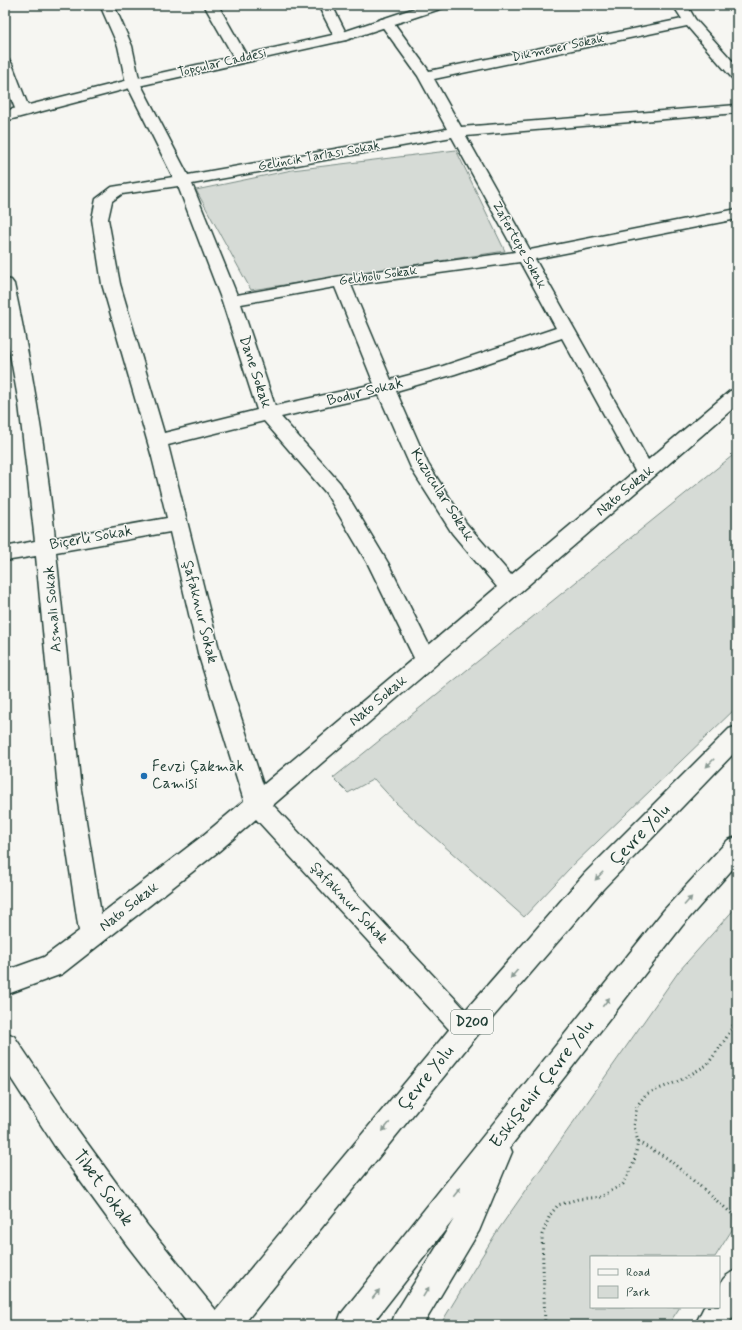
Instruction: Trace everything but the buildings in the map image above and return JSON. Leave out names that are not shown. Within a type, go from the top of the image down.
[{"type":"main road","name":"Dane Sokak","points":[[107,5],[125,46],[133,83],[182,181],[231,301],[268,414],[333,488],[378,563],[426,660]]},
{"type":"main road","points":[[211,5],[241,58]]},
{"type":"main road","points":[[325,5],[342,37]]},
{"type":"main road","name":"Topçular Caddesi","points":[[5,116],[133,83],[241,58],[342,37],[438,5]]},
{"type":"main road","points":[[680,5],[690,21],[737,76]]},
{"type":"main road","name":"Dikmener Sokak","points":[[425,76],[690,21]]},
{"type":"main road","name":"Zafertepe Sokak","points":[[386,22],[425,76],[568,330],[646,474]]},
{"type":"main road","points":[[5,64],[23,111]]},
{"type":"main road","name":"Gelincik Tarlası Sokak","points":[[182,181],[456,132],[737,109]]},
{"type":"main road","name":"Şafaknur Sokak","points":[[182,181],[118,190],[104,199],[100,219],[111,284],[158,442],[209,653],[257,804],[466,1029]]},
{"type":"main road","name":"Gelibolu Sokak","points":[[231,301],[341,281],[525,256],[737,214]]},
{"type":"main road","name":"Kuzucular Sokak","points":[[341,281],[385,388],[423,471],[459,528],[511,589]]},
{"type":"main road","name":"Asmalı Sokak","points":[[5,284],[19,344],[47,545],[67,771],[92,936]]},
{"type":"main road","name":"Bodur Sokak","points":[[158,442],[268,414],[385,388],[449,370],[568,330]]},
{"type":"main road","name":"Nato Sokak","points":[[5,983],[53,966],[210,844],[737,396]]},
{"type":"main road","name":"Biçerli Sokak","points":[[5,554],[47,545],[178,523]]},
{"type":"main road","name":"Çevre Yolu","points":[[224,1325],[466,1029],[594,881],[737,735]]},
{"type":"main road","name":"Eskişehir Çevre Yolu","points":[[352,1325],[673,918],[737,847]]},
{"type":"main road","name":"Tibet Sokak","points":[[5,1044],[64,1135],[137,1235],[208,1325]]},
{"type":"main road","points":[[406,1325],[469,1221],[508,1127]]},
{"type":"main road","points":[[710,1325],[737,1285]]},
{"type":"path","points":[[545,1325],[542,1235],[550,1215],[558,1205],[578,1199],[601,1197],[623,1184],[634,1162],[638,1142],[634,1126],[637,1106],[646,1094],[679,1081],[707,1066],[725,1040],[735,1022],[737,1006]]},
{"type":"path","points":[[638,1142],[667,1158],[737,1218]]},
{"type":"green space","points":[[456,150],[505,251],[251,290],[196,190],[292,170]]},
{"type":"green space","points":[[737,452],[737,707],[569,869],[524,917],[396,803],[374,779],[348,793],[333,778]]},
{"type":"green space","points":[[737,906],[737,1222],[716,1256],[590,1256],[590,1308],[679,1308],[668,1325],[440,1325],[496,1233],[679,971]]},
{"type":"place","name":"Fevzi Çakmak Camisi","points":[[144,776]]}]
